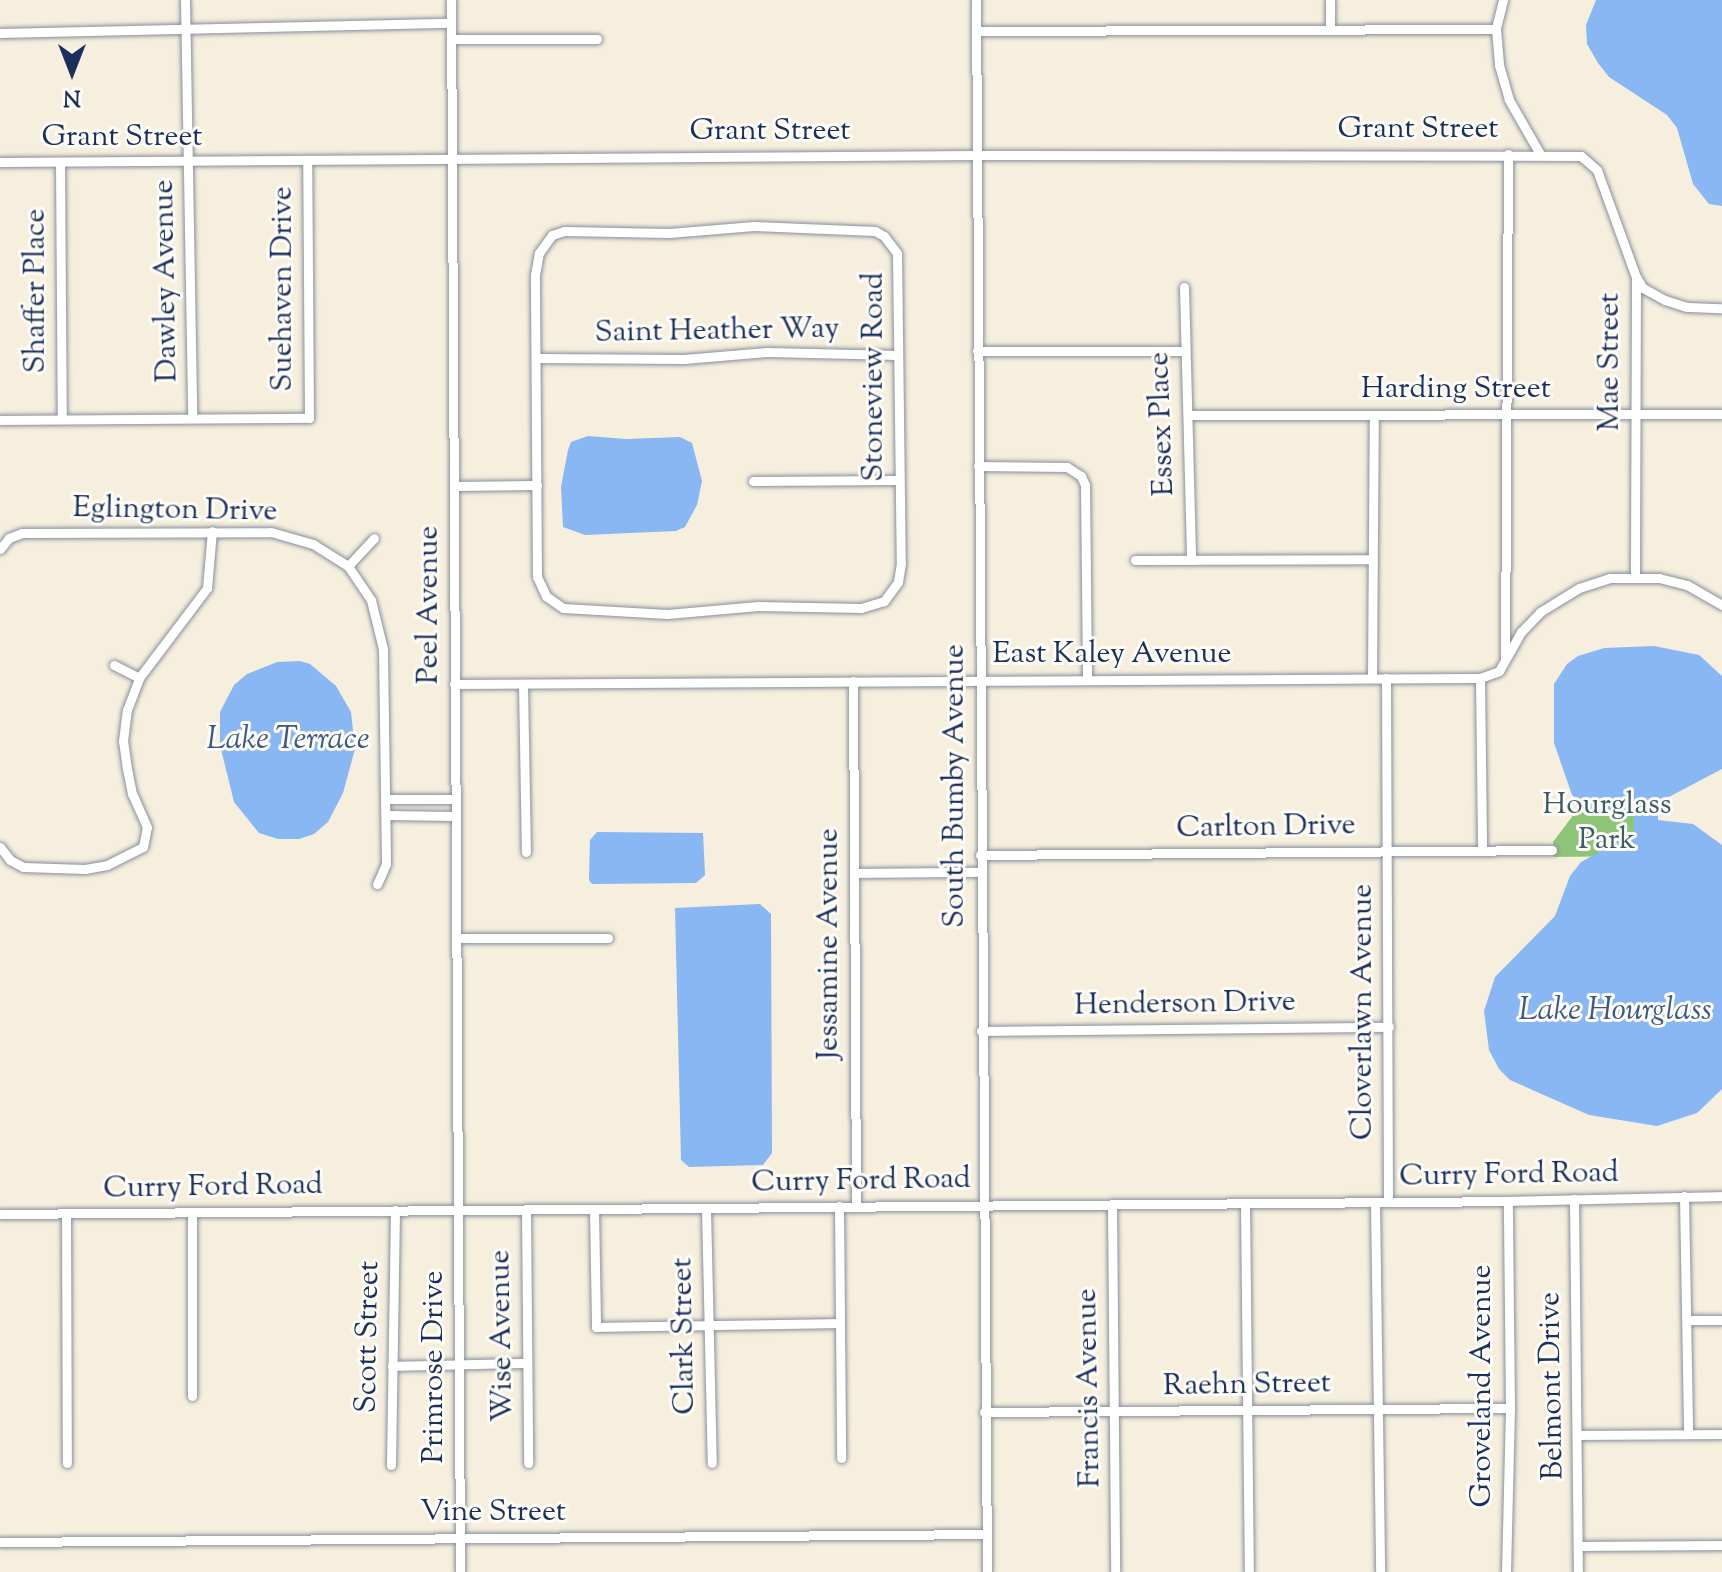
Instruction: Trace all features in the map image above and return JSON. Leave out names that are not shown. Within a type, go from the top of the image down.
[{"type":"street","name":"Dawley Avenue","points":[[185,0],[192,418]]},
{"type":"street","name":"Peel Avenue","points":[[451,0],[459,1210]]},
{"type":"street","name":"South Bumby Avenue","points":[[976,0],[982,1205],[987,1572]]},
{"type":"street","points":[[1330,0],[1330,30]]},
{"type":"street","points":[[1503,0],[1496,29],[1499,65],[1509,100],[1540,154]]},
{"type":"street","points":[[0,33],[451,23]]},
{"type":"street","points":[[976,31],[1496,29]]},
{"type":"street","points":[[451,39],[597,39]]},
{"type":"street","points":[[1505,662],[1503,458],[1507,414],[1508,154]]},
{"type":"street","name":"Grant Street","points":[[0,162],[1540,154]]},
{"type":"street","name":"Mae Street","points":[[1540,154],[1581,156],[1597,170],[1636,277],[1635,575]]},
{"type":"street","name":"Suehaven Drive","points":[[192,418],[309,418],[307,160]]},
{"type":"street","name":"Shaffer Place","points":[[60,162],[62,419]]},
{"type":"street","name":"Stoneview Road","points":[[754,226],[864,229],[884,236],[897,253],[899,264],[901,573],[893,592],[884,601],[861,608],[758,606],[667,614],[563,608],[546,596],[537,577],[536,358],[536,263],[544,243],[552,235],[576,229],[669,233],[754,226]]},
{"type":"street","points":[[1636,277],[1643,288],[1665,300],[1687,307],[1722,308]]},
{"type":"street","name":"Essex Place","points":[[1184,287],[1191,560]]},
{"type":"street","points":[[977,351],[1185,351]]},
{"type":"street","name":"Saint Heather Way","points":[[536,358],[684,359],[767,352],[898,355]]},
{"type":"street","name":"Harding Street","points":[[1189,415],[1722,414]]},
{"type":"street","points":[[1372,678],[1374,415]]},
{"type":"street","points":[[0,420],[192,418]]},
{"type":"street","points":[[978,466],[1067,467],[1081,476],[1085,485],[1087,679]]},
{"type":"street","points":[[753,481],[899,480]]},
{"type":"street","points":[[454,486],[537,485]]},
{"type":"street","points":[[0,847],[10,860],[23,867],[85,869],[107,865],[143,847],[147,827],[132,794],[123,741],[127,710],[139,678],[207,588],[212,531]]},
{"type":"street","name":"Eglington Drive","points":[[0,549],[9,538],[22,533],[212,531],[292,536],[332,553],[348,566]]},
{"type":"street","points":[[374,538],[348,566],[371,600],[383,649],[386,864],[377,884]]},
{"type":"street","points":[[1135,560],[1371,559]]},
{"type":"street","points":[[1482,850],[1480,678],[1491,676],[1505,662],[1521,632],[1558,598],[1609,578],[1635,575],[1687,585],[1722,605]]},
{"type":"street","points":[[114,665],[139,678]]},
{"type":"street","name":"Cloverlawn Avenue","points":[[1386,678],[1388,1202]]},
{"type":"street","name":"East Kaley Avenue","points":[[454,684],[1480,678]]},
{"type":"street","name":"Jessamine Avenue","points":[[853,681],[856,1206]]},
{"type":"street","points":[[523,684],[526,852]]},
{"type":"street","points":[[386,799],[454,799]]},
{"type":"street","points":[[387,815],[454,816]]},
{"type":"street","name":"Carlton Drive","points":[[980,855],[1552,850]]},
{"type":"street","points":[[854,873],[980,872]]},
{"type":"street","points":[[457,938],[608,938]]},
{"type":"street","name":"Henderson Drive","points":[[981,1031],[1389,1027]]},
{"type":"street","points":[[1684,1196],[1688,1434]]},
{"type":"street","name":"Curry Ford Road","points":[[0,1214],[1508,1201],[1722,1196]]},
{"type":"street","name":"Belmont Drive","points":[[1574,1199],[1578,1572]]},
{"type":"street","name":"Groveland Avenue","points":[[1506,1572],[1510,1408],[1508,1201]]},
{"type":"street","points":[[1375,1202],[1380,1572]]},
{"type":"street","points":[[1245,1203],[1249,1572]]},
{"type":"street","name":"Francis Avenue","points":[[1112,1204],[1115,1572]]},
{"type":"street","points":[[839,1206],[841,1458]]},
{"type":"street","name":"Clark Street","points":[[706,1208],[712,1463]]},
{"type":"street","name":"Wise Avenue","points":[[526,1209],[528,1463]]},
{"type":"street","points":[[594,1209],[596,1327],[840,1323]]},
{"type":"street","name":"Scott Street","points":[[391,1465],[395,1210]]},
{"type":"street","name":"Primrose Drive","points":[[459,1210],[460,1572]]},
{"type":"street","points":[[192,1212],[192,1396]]},
{"type":"street","points":[[66,1213],[67,1463]]},
{"type":"street","points":[[1687,1320],[1722,1320]]},
{"type":"street","points":[[392,1366],[527,1363]]},
{"type":"street","name":"Raehn Street","points":[[984,1412],[1510,1408]]},
{"type":"street","points":[[1578,1435],[1722,1434]]},
{"type":"street","name":"Vine Street","points":[[0,1542],[986,1534]]},
{"type":"street","points":[[1578,1546],[1722,1545]]},
{"type":"green space","name":"Hourglass Park","points":[[1639,728],[1639,856],[1553,857],[1553,842]]},
{"type":"water","points":[[1596,0],[1722,0],[1722,206],[1709,204],[1693,184],[1677,128],[1667,115],[1609,77],[1598,63],[1587,44],[1586,25]]},
{"type":"water","points":[[588,436],[626,439],[680,437],[692,443],[702,481],[697,505],[685,527],[676,531],[585,535],[563,527],[561,487],[568,450],[571,442]]},
{"type":"water","name":"Lake Hourglass","points":[[1654,646],[1699,655],[1722,676],[1722,769],[1663,800],[1658,820],[1693,824],[1722,845],[1722,1089],[1697,1113],[1657,1126],[1589,1115],[1510,1080],[1499,1069],[1489,1050],[1484,1011],[1495,977],[1555,916],[1570,876],[1581,862],[1634,833],[1634,810],[1592,812],[1572,795],[1554,743],[1554,684],[1567,664],[1578,656],[1604,648]]},
{"type":"water","name":"Lake Terrace","points":[[277,662],[310,664],[336,686],[351,712],[355,749],[343,793],[328,822],[314,834],[299,839],[278,839],[259,833],[234,802],[220,745],[220,712],[234,685],[247,674]]},
{"type":"water","points":[[597,832],[703,833],[705,875],[696,883],[592,884],[589,880],[590,840]]},
{"type":"water","points":[[760,904],[771,914],[772,1153],[763,1165],[689,1167],[681,1160],[675,908]]}]
